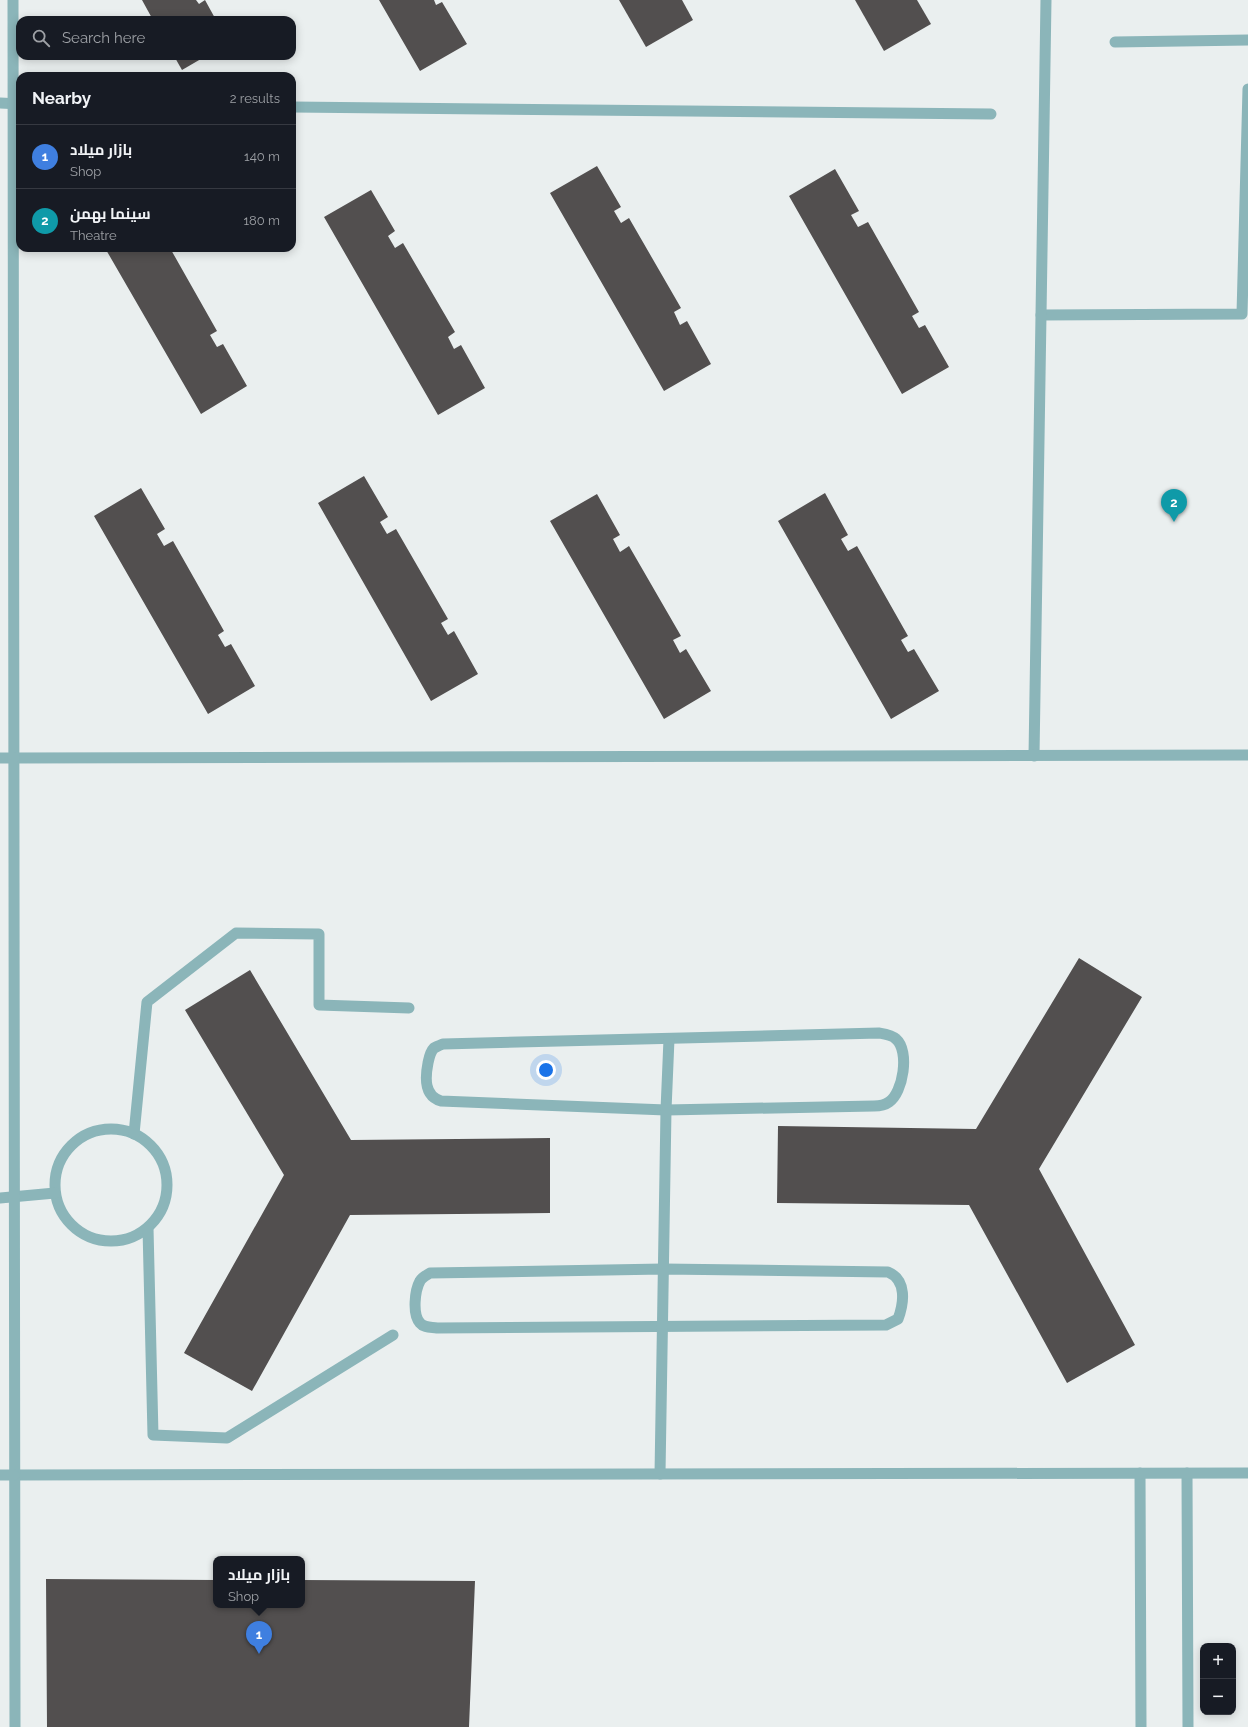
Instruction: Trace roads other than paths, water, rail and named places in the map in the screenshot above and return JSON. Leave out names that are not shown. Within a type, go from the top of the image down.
[{"type":"street","points":[[13,0],[16,104],[14,1727]]},
{"type":"street","points":[[1034,756],[1046,0]]},
{"type":"street","points":[[1115,42],[1248,40]]},
{"type":"street","points":[[1041,315],[1242,314],[1248,89]]},
{"type":"street","points":[[0,103],[16,104]]},
{"type":"street","points":[[296,107],[991,114]]},
{"type":"street","points":[[0,758],[1248,756]]},
{"type":"street","points":[[134,1134],[148,1002],[236,933],[319,934],[319,1005],[409,1008]]},
{"type":"street","points":[[879,1033],[896,1039],[901,1045],[904,1059],[901,1085],[896,1096],[889,1102],[881,1105],[666,1110],[441,1102],[436,1100],[426,1088],[426,1077],[430,1054],[434,1048],[443,1044],[669,1039],[879,1033]]},
{"type":"street","points":[[660,1474],[666,1110],[669,1039]]},
{"type":"street","points":[[103,1129],[119,1129],[134,1134],[148,1142],[158,1154],[165,1169],[168,1185],[165,1202],[159,1216],[148,1228],[134,1237],[119,1242],[103,1242],[87,1237],[74,1229],[63,1216],[56,1202],[54,1185],[56,1170],[63,1155],[73,1143],[87,1134],[103,1129]]},
{"type":"street","points":[[0,1198],[55,1193]]},
{"type":"street","points":[[148,1228],[153,1435],[227,1438],[394,1335]]},
{"type":"street","points":[[663,1269],[888,1272],[894,1275],[902,1288],[902,1309],[898,1319],[886,1325],[437,1328],[425,1326],[419,1322],[416,1314],[415,1300],[421,1279],[430,1273],[663,1269]]},
{"type":"street","points":[[1140,1473],[1141,1727]]},
{"type":"street","points":[[1187,1473],[1188,1727]]},
{"type":"street","points":[[0,1475],[1248,1473]]},
{"type":"place","name":"سینما بهمن","points":[[1174,522]]},
{"type":"place","name":"بازار میلاد","points":[[259,1654]]}]
